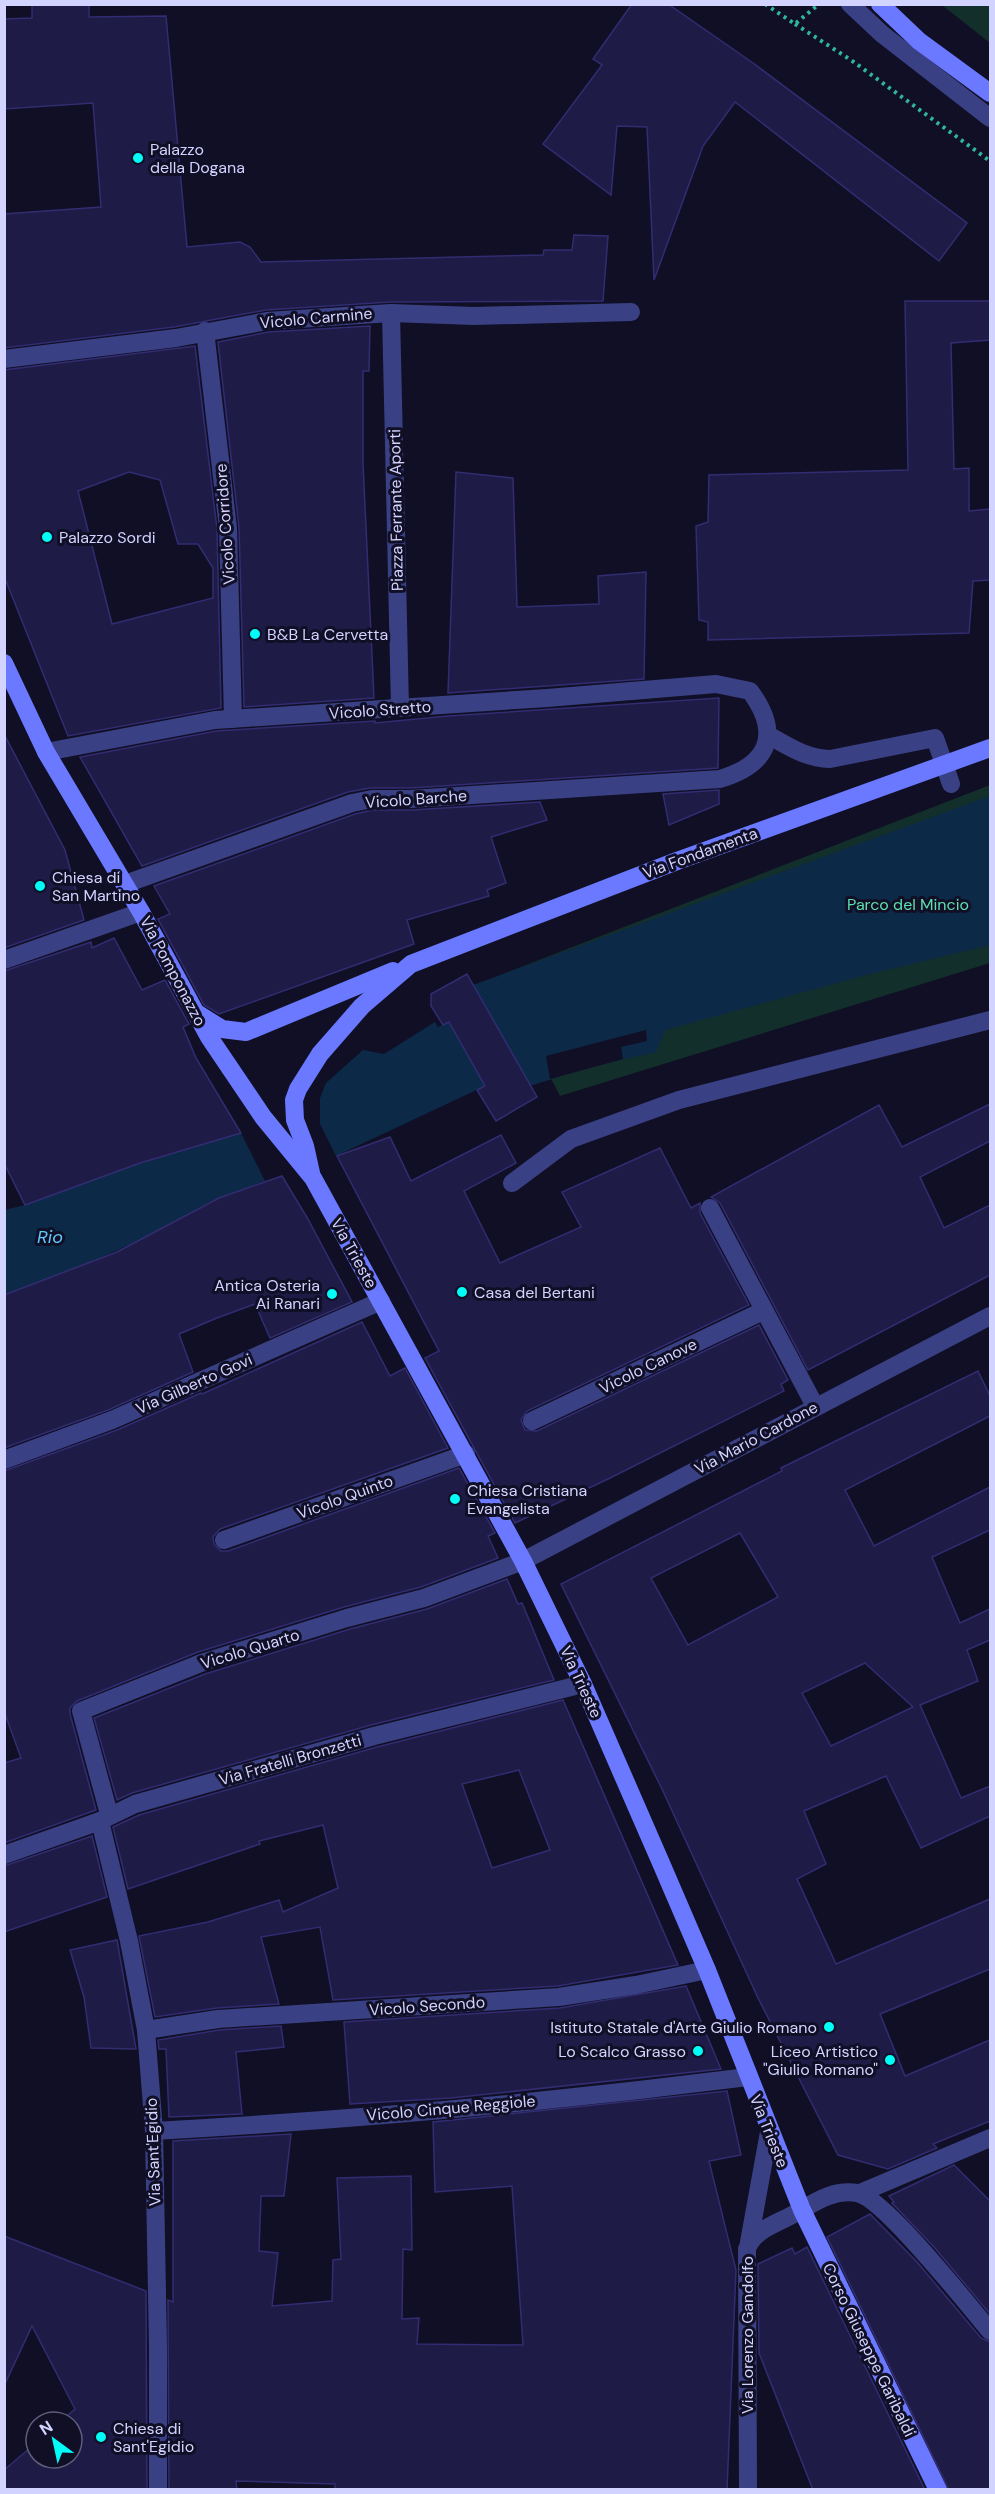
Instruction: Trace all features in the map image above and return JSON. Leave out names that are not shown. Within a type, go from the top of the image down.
[{"type":"main road","points":[[880,4],[919,41],[990,93]]},
{"type":"main road","name":"Via Pomponazzo","points":[[4,663],[46,752],[141,912],[208,1037],[263,1117]]},
{"type":"main road","name":"Via Fondamenta","points":[[196,1013],[222,1029],[246,1032],[411,964],[688,857],[990,748]]},
{"type":"main road","name":"Via Fondamenta","points":[[304,1076],[362,1006],[411,964]]},
{"type":"main road","name":"Via Trieste","points":[[304,1076],[294,1100],[294,1111],[312,1178]]},
{"type":"main road","name":"Via Trieste","points":[[263,1117],[312,1178],[523,1561],[583,1684],[707,1970],[802,2210]]},
{"type":"main road","name":"Corso Giuseppe Garibaldi","points":[[802,2210],[938,2490]]},
{"type":"street","points":[[850,4],[882,34],[990,118]]},
{"type":"street","name":"Vicolo Carmine","points":[[4,359],[176,338],[267,321],[391,312],[474,316],[631,312]]},
{"type":"street","name":"Piazza Ferrante Aporti","points":[[391,312],[400,708]]},
{"type":"street","name":"Vicolo Corridore","points":[[205,331],[228,528],[233,719]]},
{"type":"street","name":"Vicolo Stretto","points":[[46,752],[215,720],[716,684],[750,691],[764,712],[768,735]]},
{"type":"street","points":[[768,735],[804,754],[830,759],[935,738],[951,784]]},
{"type":"street","name":"Vicolo Barche","points":[[125,884],[372,799],[411,799],[720,779],[741,773],[754,762],[764,752],[768,735]]},
{"type":"street","points":[[4,960],[141,912]]},
{"type":"street","points":[[512,1183],[571,1138],[679,1100],[990,1020]]},
{"type":"street","points":[[710,1208],[815,1406]]},
{"type":"street","name":"Via Gilberto Govi","points":[[4,1460],[112,1420],[381,1301]]},
{"type":"street","name":"Vicolo Canove","points":[[532,1422],[763,1311]]},
{"type":"street","name":"Via Mario Cardone","points":[[523,1561],[990,1316]]},
{"type":"street","name":"Vicolo Quinto","points":[[224,1540],[466,1454]]},
{"type":"street","name":"Vicolo Quarto","points":[[105,1817],[81,1712],[201,1663],[347,1618],[424,1598],[523,1561]]},
{"type":"street","name":"Via Fratelli Bronzetti","points":[[4,1855],[135,1804],[374,1736],[583,1684]]},
{"type":"street","name":"Via Sant'Egidio","points":[[105,1817],[146,2030],[154,2131],[158,2490]]},
{"type":"street","name":"Vicolo Secondo","points":[[146,2030],[218,2019],[559,1997],[707,1970]]},
{"type":"street","name":"Vicolo Cinque Reggiole","points":[[154,2131],[268,2125],[609,2094],[748,2077]]},
{"type":"street","points":[[749,2242],[770,2132]]},
{"type":"street","name":"Via Lorenzo Gandolfo","points":[[748,2490],[747,2249],[749,2242],[759,2232],[825,2196],[841,2192],[860,2193],[990,2138]]},
{"type":"street","points":[[860,2193],[892,2217],[990,2331]]},
{"type":"path","points":[[765,4],[851,60],[990,161]]},
{"type":"path","points":[[795,24],[819,4]]},
{"type":"green space","points":[[942,5],[990,5],[990,43]]},
{"type":"green space","name":"Parco del Mincio","points":[[990,785],[990,963],[560,1096],[498,976]]},
{"type":"water","name":"Parco del Mincio","points":[[990,796],[990,945],[870,974],[665,1030],[656,1052],[591,1067],[530,1086],[473,985]]},
{"type":"water","points":[[435,1022],[438,1027],[449,1022],[485,1086],[336,1156],[320,1124],[320,1098],[326,1083],[363,1050],[384,1054]]},
{"type":"water","name":"Rio","points":[[241,1133],[265,1181],[208,1203],[138,1241],[61,1275],[5,1294],[4,1210],[25,1205],[133,1165]]},
{"type":"pier","points":[[646,1030],[647,1041],[621,1047],[623,1059],[550,1079],[546,1056]]},
{"type":"building","name":"Palazzo della Dogana","points":[[32,4],[89,4],[89,17],[166,16],[187,247],[240,242],[250,247],[261,262],[543,255],[544,250],[572,250],[574,235],[608,236],[603,301],[390,302],[266,310],[174,327],[4,348],[4,214],[101,207],[93,103],[4,109],[4,19],[32,18]]},
{"type":"building","points":[[632,4],[668,4],[753,63],[967,223],[939,261],[735,102],[703,146],[654,280],[647,127],[617,126],[611,195],[543,144],[602,65],[593,59]]},
{"type":"building","points":[[905,301],[990,301],[990,340],[951,343],[954,469],[969,468],[969,511],[990,509],[990,580],[973,581],[969,633],[708,640],[708,622],[699,620],[696,526],[708,522],[709,475],[908,470]]},
{"type":"building","points":[[370,326],[369,371],[363,371],[363,463],[374,698],[244,707],[239,527],[218,342],[268,332]]},
{"type":"building","name":"Palazzo Sordi","points":[[195,346],[217,529],[221,708],[68,736],[4,576],[4,370]],"holes":[[[129,472],[160,480],[178,544],[198,544],[213,568],[213,598],[112,624],[78,491]]]},
{"type":"building","points":[[456,472],[513,478],[517,607],[599,604],[598,576],[646,572],[644,679],[448,693]]},
{"type":"building","points":[[719,698],[718,768],[411,788],[370,788],[348,792],[142,866],[80,757],[216,731],[375,721],[375,723]]},
{"type":"building","points":[[4,734],[65,850],[84,920],[4,948]]},
{"type":"building","points":[[719,790],[719,804],[669,825],[663,794]]},
{"type":"building","points":[[540,802],[547,820],[491,837],[506,883],[487,890],[489,896],[407,920],[414,944],[219,1014],[204,1005],[158,919],[170,914],[154,886],[355,814],[373,810],[412,810]]},
{"type":"building","points":[[114,938],[142,990],[165,980],[189,1024],[183,1027],[196,1058],[241,1133],[140,1163],[25,1205],[4,1163],[4,971],[91,942],[92,948]]},
{"type":"building","points":[[467,974],[537,1097],[496,1121],[477,1090],[485,1086],[449,1022],[443,1025],[431,1006],[431,994]]},
{"type":"building","points":[[990,1104],[990,1141],[920,1177],[944,1228],[990,1205],[990,1275],[808,1370],[720,1203],[711,1197],[879,1105],[902,1147]]},
{"type":"building","points":[[501,1135],[516,1163],[464,1191],[500,1263],[581,1227],[562,1192],[660,1148],[691,1208],[700,1203],[700,1213],[749,1305],[527,1411],[521,1420],[525,1430],[537,1431],[759,1325],[788,1380],[781,1384],[784,1391],[515,1523],[425,1358],[439,1351],[337,1156],[390,1137],[411,1181]]},
{"type":"building","points":[[282,1176],[308,1219],[352,1302],[270,1338],[255,1304],[217,1318],[179,1334],[193,1372],[108,1410],[4,1448],[4,1295],[117,1252],[219,1198]]},
{"type":"building","points":[[362,1322],[390,1376],[405,1368],[448,1448],[220,1529],[213,1537],[214,1544],[221,1551],[228,1551],[459,1468],[495,1533],[488,1536],[498,1558],[421,1587],[344,1607],[198,1652],[77,1701],[70,1708],[70,1714],[96,1810],[4,1843],[4,1763],[21,1758],[4,1711],[4,1471],[117,1430]]},
{"type":"building","points":[[978,1371],[990,1396],[990,1416],[845,1490],[874,1546],[990,1487],[990,1530],[932,1557],[960,1623],[990,1609],[990,1640],[967,1650],[978,1681],[920,1705],[961,1798],[990,1786],[990,1816],[921,1848],[886,1776],[804,1811],[826,1864],[797,1879],[836,1964],[990,1899],[990,1969],[880,2014],[905,2076],[990,2040],[990,2121],[933,2144],[937,2148],[888,2169],[838,2155],[758,1998],[662,1789],[561,1584],[782,1471],[781,1468]],"holes":[[[740,1533],[778,1597],[688,1645],[651,1578]],[[865,1663],[913,1707],[831,1746],[802,1693]]]},
{"type":"building","points":[[507,1579],[518,1604],[522,1603],[554,1680],[371,1725],[132,1793],[117,1800],[94,1718],[205,1674],[350,1629],[427,1609]]},
{"type":"building","points":[[563,1700],[678,1965],[558,1986],[333,2000],[320,1927],[261,1937],[279,2004],[217,2008],[155,2017],[139,1936],[208,1922],[279,1900],[283,1912],[338,1888],[323,1825],[259,1841],[260,1844],[128,1889],[113,1827],[139,1815],[377,1747]],"holes":[[[519,1770],[550,1850],[492,1868],[462,1784]]]},
{"type":"building","points":[[92,1836],[107,1897],[4,1932],[4,1866]]},
{"type":"building","points":[[117,1940],[136,2049],[91,2048],[84,1997],[70,1950]]},
{"type":"building","points":[[686,1986],[721,2069],[451,2098],[350,2104],[344,2022],[560,2008]]},
{"type":"building","points":[[281,2026],[284,2047],[236,2052],[242,2114],[169,2117],[166,2049],[159,2049],[158,2040],[219,2030]]},
{"type":"building","points":[[727,2091],[741,2155],[709,2161],[736,2270],[727,2490],[335,2490],[335,2484],[236,2481],[237,2490],[169,2490],[168,2300],[173,2302],[173,2141],[291,2134],[284,2196],[261,2196],[259,2251],[278,2253],[272,2306],[332,2301],[333,2260],[341,2259],[337,2178],[411,2176],[412,2250],[403,2249],[402,2319],[419,2318],[417,2344],[523,2345],[512,2186],[435,2192],[433,2122]]},
{"type":"building","points":[[954,2165],[990,2201],[990,2314],[934,2247],[892,2203],[894,2202],[889,2196]]},
{"type":"building","points":[[870,2214],[917,2262],[981,2338],[990,2342],[990,2490],[949,2490],[827,2237]]},
{"type":"building","points":[[4,2236],[146,2291],[147,2490],[4,2490],[4,2470],[24,2453],[24,2470],[84,2470],[84,2410],[74,2410],[32,2326],[4,2386]]},
{"type":"building","points":[[807,2247],[925,2490],[813,2490],[759,2353],[758,2264],[792,2248],[795,2254]]},
{"type":"place","name":"Palazzo della Dogana","points":[[138,158]]},
{"type":"place","name":"Palazzo Sordi","points":[[47,537]]},
{"type":"place","name":"B&B La Cervetta","points":[[255,634]]},
{"type":"place","name":"Chiesa di San Martino","points":[[40,886]]},
{"type":"place","name":"Casa del Bertani","points":[[462,1292]]},
{"type":"place","name":"Antica Osteria Ai Ranari","points":[[332,1294]]},
{"type":"place","name":"Chiesa Cristiana Evangelista","points":[[455,1499]]},
{"type":"place","name":"Istituto Statale d'Arte Giulio Romano","points":[[829,2027]]},
{"type":"place","name":"Lo Scalco Grasso","points":[[698,2051]]},
{"type":"place","name":"Liceo Artistico \"Giulio Romano\"","points":[[890,2060]]},
{"type":"place","name":"Chiesa di Sant'Egidio","points":[[101,2437]]}]
